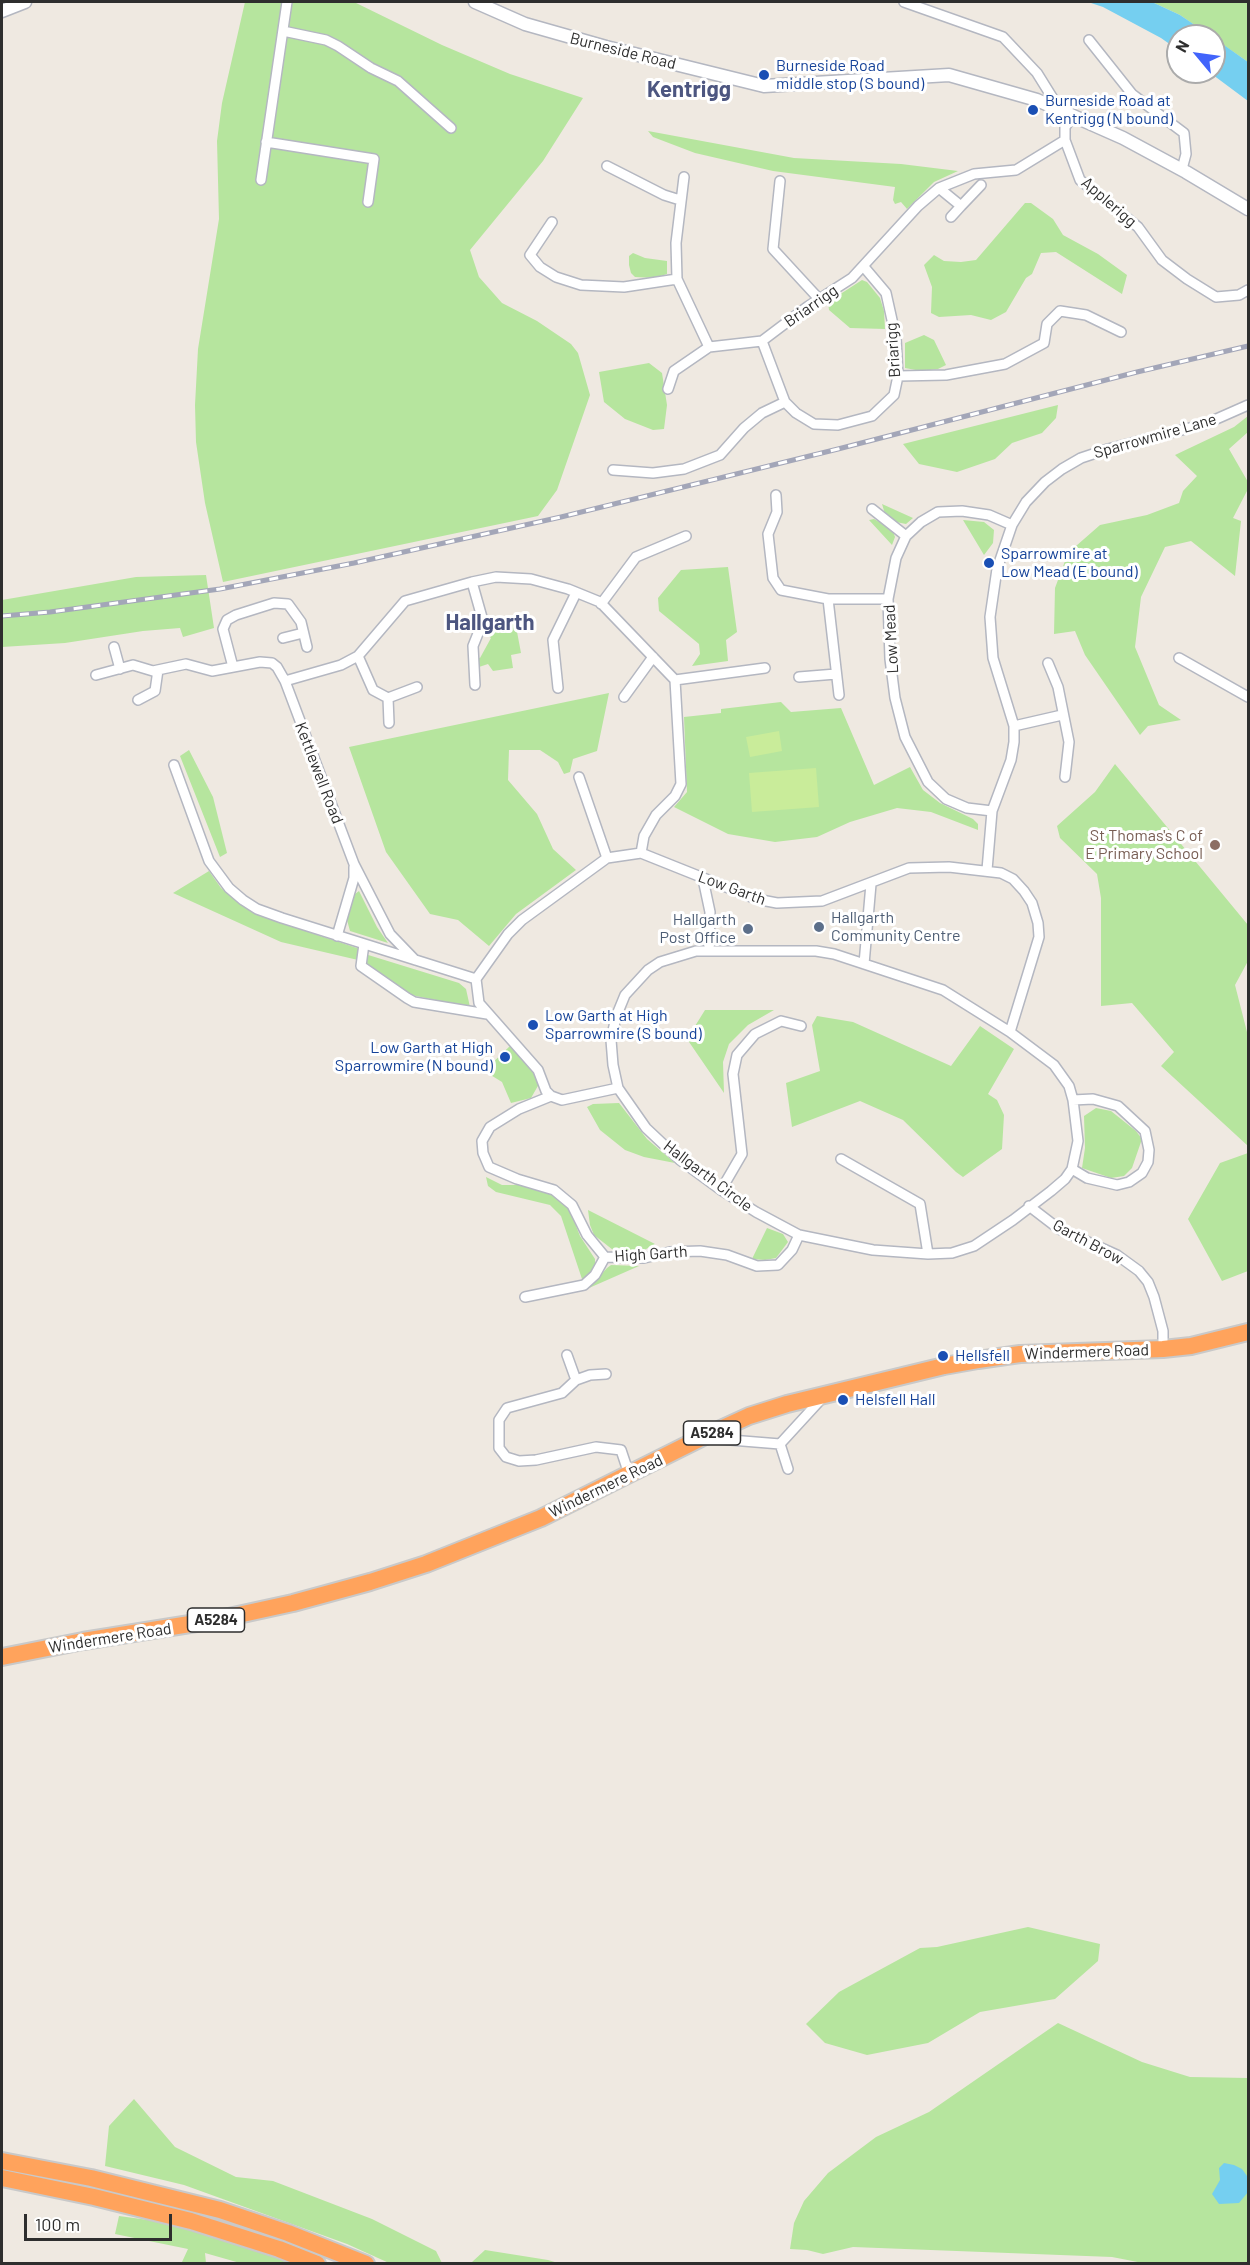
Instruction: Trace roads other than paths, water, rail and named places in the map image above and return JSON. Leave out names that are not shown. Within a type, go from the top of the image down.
[{"type":"highway","name":"Windermere Road","points":[[2,1657],[83,1641],[205,1622],[340,1591],[426,1564],[542,1518],[749,1416],[825,1394],[944,1366],[1020,1354],[1163,1349],[1191,1346],[1248,1332]]},
{"type":"highway","points":[[2,2161],[91,2178],[220,2210],[288,2233],[366,2264]]},
{"type":"highway","points":[[2,2178],[94,2197],[191,2221],[279,2248],[316,2264]]},
{"type":"street","points":[[2,11],[25,2]]},
{"type":"street","points":[[261,180],[287,2]]},
{"type":"street","name":"Burneside Road","points":[[475,2],[525,24],[606,47],[764,86],[949,75],[1037,100],[1124,138],[1182,169],[1248,209]]},
{"type":"street","points":[[904,2],[1003,37],[1037,72],[1060,110]]},
{"type":"street","points":[[922,2],[932,11]]},
{"type":"street","points":[[283,31],[326,40],[338,46],[371,68],[398,81],[451,128]]},
{"type":"street","points":[[1089,40],[1132,94],[1184,133],[1186,154],[1182,169]]},
{"type":"street","points":[[1065,140],[1065,128],[1073,116]]},
{"type":"street","name":"Briarrigg","points":[[762,341],[807,307],[852,278],[918,206],[939,188],[974,174],[1016,170],[1065,140]]},
{"type":"street","name":"Applerigg","points":[[1065,140],[1080,180],[1138,226],[1162,260],[1216,297],[1239,296],[1248,290]]},
{"type":"street","points":[[267,142],[374,159],[368,202]]},
{"type":"street","points":[[607,166],[664,195],[680,200]]},
{"type":"street","points":[[684,177],[676,243],[677,279],[709,347]]},
{"type":"street","points":[[780,181],[773,249],[819,300]]},
{"type":"street","points":[[951,217],[981,185]]},
{"type":"street","points":[[939,188],[961,206]]},
{"type":"street","points":[[552,222],[530,255],[540,267],[556,277],[581,285],[624,286],[677,279]]},
{"type":"street","name":"Briarigg","points":[[785,402],[796,413],[814,424],[838,424],[872,416],[894,395],[898,376],[896,338],[886,293],[864,267]]},
{"type":"street","points":[[898,376],[946,375],[1005,364],[1044,343],[1047,324],[1060,311],[1086,315],[1121,332]]},
{"type":"street","points":[[613,470],[653,473],[684,469],[713,458],[720,455],[744,428],[762,413],[785,402],[762,341],[709,347],[674,371],[668,389]]},
{"type":"street","name":"Sparrowmire Lane","points":[[987,870],[992,811],[1011,760],[1014,742],[1014,726],[993,658],[990,617],[997,569],[1012,525],[1026,502],[1045,482],[1081,458],[1205,424],[1248,405]]},
{"type":"street","points":[[776,495],[777,512],[768,534],[773,578],[782,590],[828,599],[888,599]]},
{"type":"street","points":[[872,509],[906,536]]},
{"type":"street","name":"Low Mead","points":[[992,811],[966,808],[946,799],[928,782],[905,737],[890,659],[888,599],[896,558],[906,536],[921,522],[938,512],[962,511],[989,515],[1012,525]]},
{"type":"street","points":[[601,604],[636,557],[686,536]]},
{"type":"street","points":[[96,675],[133,665],[153,671],[186,664],[212,671],[260,662],[272,663],[285,681],[341,665],[358,656],[405,601],[496,577],[531,579],[576,593],[601,604],[675,680],[681,784],[675,796],[656,815],[644,836],[641,853]]},
{"type":"street","points":[[472,582],[483,621],[473,646],[475,685]]},
{"type":"street","points":[[558,688],[553,640],[576,593]]},
{"type":"street","points":[[828,599],[839,694]]},
{"type":"street","points":[[233,667],[223,629],[227,620],[274,603],[288,604],[301,622],[307,648]]},
{"type":"street","points":[[283,638],[303,633]]},
{"type":"street","points":[[114,647],[120,669]]},
{"type":"street","points":[[358,656],[373,690],[388,698],[417,687]]},
{"type":"street","points":[[624,697],[653,657]]},
{"type":"street","points":[[1179,658],[1248,697]]},
{"type":"street","points":[[1048,663],[1058,687],[1069,742],[1065,777]]},
{"type":"street","points":[[675,680],[765,668]]},
{"type":"street","points":[[138,700],[155,691],[158,670]]},
{"type":"street","points":[[799,676],[836,674]]},
{"type":"street","name":"Kettlewell Road","points":[[285,681],[354,864],[390,934],[415,960]]},
{"type":"street","points":[[388,698],[389,723]]},
{"type":"street","points":[[1014,726],[1062,716]]},
{"type":"street","points":[[174,765],[209,861],[229,888],[257,909],[476,979],[479,1003],[538,1070],[546,1091],[551,1096]]},
{"type":"street","points":[[579,777],[607,858]]},
{"type":"street","name":"Low Garth","points":[[476,979],[508,934],[522,920],[607,858],[641,853],[756,899],[777,903],[822,901],[909,868],[950,867],[987,870],[1013,879],[1032,903],[1038,923],[1039,937],[1036,953],[1010,1032]]},
{"type":"street","name":"Kettlewell Road","points":[[337,936],[354,878],[354,864]]},
{"type":"street","points":[[702,879],[710,912],[709,951]]},
{"type":"street","points":[[864,963],[871,884]]},
{"type":"street","points":[[364,944],[361,966],[414,1002],[487,1014]]},
{"type":"street","name":"Hallgarth Circle","points":[[709,951],[816,951],[864,963],[943,990],[1010,1032],[1054,1065],[1069,1086],[1078,1142],[1072,1169],[1058,1185],[1013,1220],[974,1246],[952,1253],[928,1254],[873,1250],[799,1235],[721,1190],[680,1160],[646,1128],[618,1088],[611,1040],[616,1017],[625,995],[640,977],[660,962],[681,955],[709,951]]},
{"type":"street","points":[[721,1190],[742,1154],[733,1074],[737,1055],[755,1034],[781,1021],[801,1026]]},
{"type":"street","name":"High Garth","points":[[618,1088],[562,1100],[551,1096],[519,1109],[489,1127],[482,1141],[483,1153],[489,1167],[554,1190],[572,1205],[586,1235],[605,1257],[644,1258],[670,1252],[700,1251],[727,1255],[757,1266],[778,1265],[792,1250],[799,1235]]},
{"type":"street","points":[[1072,1169],[1087,1178],[1117,1185],[1129,1182],[1142,1173],[1148,1162],[1149,1150],[1145,1131],[1118,1107],[1093,1099],[1073,1100]]},
{"type":"street","points":[[841,1159],[920,1204],[928,1254]]},
{"type":"street","name":"Garth Brow","points":[[1029,1206],[1059,1229],[1117,1255],[1139,1271],[1148,1282],[1154,1297],[1162,1331],[1163,1349]]},
{"type":"street","points":[[525,1297],[584,1285],[596,1275],[605,1257]]},
{"type":"street","points":[[567,1355],[576,1380]]},
{"type":"street","points":[[606,1374],[590,1375],[576,1380],[562,1393],[507,1408],[499,1420],[499,1448],[506,1457],[519,1461],[536,1460],[596,1447],[621,1450],[626,1465],[632,1473]]},
{"type":"street","points":[[780,1444],[825,1394]]},
{"type":"street","points":[[701,1438],[780,1444]]},
{"type":"street","points":[[780,1444],[788,1469]]},
{"type":"water","points":[[1088,2],[1152,2],[1193,24],[1166,24],[1166,42],[1103,7]]},
{"type":"water","points":[[1226,46],[1248,62],[1248,101],[1225,84]]},
{"type":"water","points":[[1224,2163],[1242,2169],[1247,2176],[1248,2192],[1239,2203],[1219,2204],[1212,2194],[1220,2180],[1219,2168]]},
{"type":"railway","points":[[2,616],[50,612],[220,589],[354,563],[561,517],[1248,346]]},
{"type":"place","name":"Burneside Road middle stop (S bound)","points":[[764,75]]},
{"type":"place","name":"Burneside Road at Kentrigg (N bound)","points":[[1033,110]]},
{"type":"place","name":"Sparrowmire at Low Mead (E bound)","points":[[989,563]]},
{"type":"place","name":"St Thomas's C of E Primary School","points":[[1215,845]]},
{"type":"place","name":"Hallgarth Community Centre","points":[[819,927]]},
{"type":"place","name":"Hallgarth Post Office","points":[[748,929]]},
{"type":"place","name":"Low Garth at High Sparrowmire (S bound)","points":[[533,1025]]},
{"type":"place","name":"Low Garth at High Sparrowmire (N bound)","points":[[505,1057]]},
{"type":"place","name":"Hellsfell","points":[[943,1356]]},
{"type":"place","name":"Helsfell Hall","points":[[843,1400]]},
{"type":"district","name":"Kentrigg","points":[[689,90]]},
{"type":"district","name":"Hallgarth","points":[[490,623]]}]
